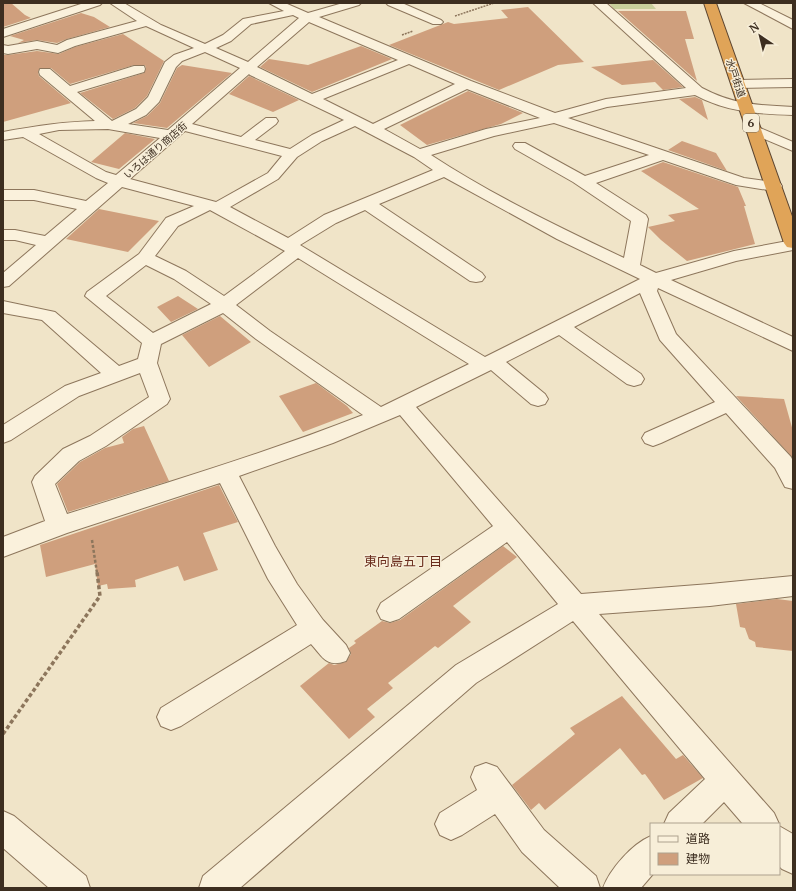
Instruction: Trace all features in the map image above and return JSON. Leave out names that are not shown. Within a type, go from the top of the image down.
[{"type":"highway","name":"水戸街道","points":[[710,3],[793,244]]},
{"type":"street","points":[[3,33],[96,3]]},
{"type":"street","points":[[116,3],[147,22],[250,68],[356,120],[419,154],[445,171],[563,235],[793,345]]},
{"type":"street","points":[[275,3],[466,84],[554,118],[661,156],[742,182],[774,186]]},
{"type":"street","points":[[307,17],[355,3]]},
{"type":"street","points":[[392,3],[437,22]]},
{"type":"street","points":[[599,3],[698,91],[712,99],[747,109],[793,111]]},
{"type":"street","points":[[750,3],[793,25]]},
{"type":"street","points":[[410,10],[424,6]]},
{"type":"street","points":[[111,125],[141,112],[154,99],[170,65],[178,58],[226,38],[247,21],[286,14],[292,11]]},
{"type":"street","name":"いろは通り商店街","points":[[3,282],[307,17]]},
{"type":"street","points":[[3,49],[8,50],[37,45],[58,49],[71,43],[147,22]]},
{"type":"street","points":[[312,99],[409,60]]},
{"type":"street","points":[[68,91],[139,69]]},
{"type":"street","points":[[45,72],[111,125]]},
{"type":"street","points":[[738,84],[793,83]]},
{"type":"street","points":[[373,129],[466,84]]},
{"type":"street","points":[[419,154],[490,132],[554,118],[606,103],[698,91]]},
{"type":"street","points":[[244,141],[271,120]]},
{"type":"street","points":[[152,341],[94,296],[145,258],[165,229],[172,222],[213,206],[273,176],[292,154],[317,138],[356,120]]},
{"type":"street","points":[[3,136],[24,131],[59,126],[111,125],[177,130],[244,141],[276,144],[292,154]]},
{"type":"street","points":[[753,129],[793,147]]},
{"type":"street","points":[[24,131],[101,175],[118,181],[213,206],[293,247],[488,363],[538,398]]},
{"type":"street","points":[[520,146],[584,182],[640,219],[631,268]]},
{"type":"street","points":[[584,182],[661,156]]},
{"type":"street","points":[[59,526],[43,482],[71,455],[98,441],[160,399],[147,363],[152,341],[224,304],[293,247],[330,219],[445,171]]},
{"type":"street","points":[[3,196],[13,193],[89,207]]},
{"type":"street","points":[[367,204],[476,277]]},
{"type":"street","points":[[3,235],[16,235],[48,242]]},
{"type":"street","points":[[3,547],[59,526],[325,438],[380,416],[561,327],[653,279],[734,256],[793,244]]},
{"type":"street","points":[[145,258],[180,275],[224,304],[263,335],[380,416]]},
{"type":"street","points":[[653,279],[648,291],[667,336],[783,463],[793,481]]},
{"type":"street","points":[[3,307],[48,316],[115,374]]},
{"type":"street","points":[[561,327],[634,379]]},
{"type":"street","points":[[3,435],[72,391],[147,363]]},
{"type":"street","points":[[653,438],[728,404]]},
{"type":"street","points":[[403,405],[577,605],[724,781],[762,823]]},
{"type":"street","points":[[226,472],[272,565],[295,604],[336,653]]},
{"type":"street","points":[[390,611],[509,528]]},
{"type":"street","points":[[215,888],[466,674],[577,605],[710,595],[793,586]]},
{"type":"street","points":[[171,717],[314,628]]},
{"type":"street","points":[[681,823],[724,781]]},
{"type":"street","points":[[451,824],[492,785],[533,841],[584,888]]},
{"type":"street","points":[[3,827],[74,888]]},
{"type":"street","points":[[780,843],[793,858]]},
{"type":"street","points":[[619,888],[650,853]]},
{"type":"path","points":[[3,734],[92,605],[100,596],[88,517]]},
{"type":"green space","points":[[609,3],[651,3],[656,9],[614,9]]},
{"type":"building","points":[[3,3],[11,3],[31,18],[3,27]]},
{"type":"building","points":[[528,7],[584,62],[558,65],[499,90],[389,45],[448,22],[454,24],[508,18],[501,10]]},
{"type":"building","points":[[618,11],[686,11],[694,39],[685,39],[697,81]]},
{"type":"building","points":[[81,13],[94,17],[110,27],[57,43],[37,40],[18,43],[24,40],[10,36]]},
{"type":"building","points":[[123,34],[164,61],[147,96],[135,108],[113,119],[80,93],[144,73],[146,69],[145,65],[134,65],[70,84],[51,68],[40,68],[38,72],[39,76],[71,103],[3,122],[3,55],[37,51],[59,54],[75,47]]},
{"type":"building","points":[[361,46],[392,59],[312,92],[260,67],[269,59],[308,65]]},
{"type":"building","points":[[653,60],[683,87],[663,90],[655,82],[622,85],[591,67]]},
{"type":"building","points":[[182,65],[232,73],[167,128],[133,123],[147,116],[160,103],[177,68]]},
{"type":"building","points":[[249,76],[299,100],[273,112],[229,94]]},
{"type":"building","points":[[468,91],[523,113],[501,124],[427,145],[400,125]]},
{"type":"building","points":[[695,97],[702,100],[708,120],[679,99]]},
{"type":"building","points":[[125,133],[155,139],[119,169],[91,162]]},
{"type":"building","points":[[682,141],[716,153],[727,171],[668,150]]},
{"type":"building","points":[[663,162],[738,187],[746,206],[744,206],[755,244],[687,261],[661,240],[648,227],[675,221],[668,215],[699,209],[641,171]]},
{"type":"building","points":[[99,209],[159,221],[128,252],[66,239]]},
{"type":"building","points":[[178,296],[198,309],[171,322],[157,307]]},
{"type":"building","points":[[220,316],[251,342],[209,367],[182,335]]},
{"type":"building","points":[[316,383],[347,406],[353,413],[303,432],[279,396]]},
{"type":"building","points":[[736,396],[784,399],[793,431],[793,458]]},
{"type":"building","points":[[144,426],[169,481],[68,512],[57,484],[80,462],[105,448],[124,443],[122,437],[133,429]]},
{"type":"building","points":[[219,485],[238,522],[203,533],[218,570],[184,581],[178,566],[135,580],[136,587],[108,589],[107,584],[98,586],[95,564],[46,577],[40,545]]},
{"type":"building","points":[[503,546],[517,557],[453,606],[471,622],[438,648],[435,646],[388,683],[393,688],[367,709],[375,717],[349,739],[300,686],[329,663],[334,665],[346,662],[351,654],[349,648],[356,643],[354,641],[382,621],[390,623],[400,620]]},
{"type":"building","points":[[777,599],[793,601],[793,651],[756,647],[755,642],[749,639],[745,628],[740,627],[736,604]]},
{"type":"building","points":[[622,696],[676,759],[683,755],[703,778],[664,800],[645,774],[642,775],[620,748],[545,810],[539,803],[531,810],[512,785],[575,734],[570,728]]},
{"type":"district","name":"東向島五丁目","points":[[403,561]]}]
